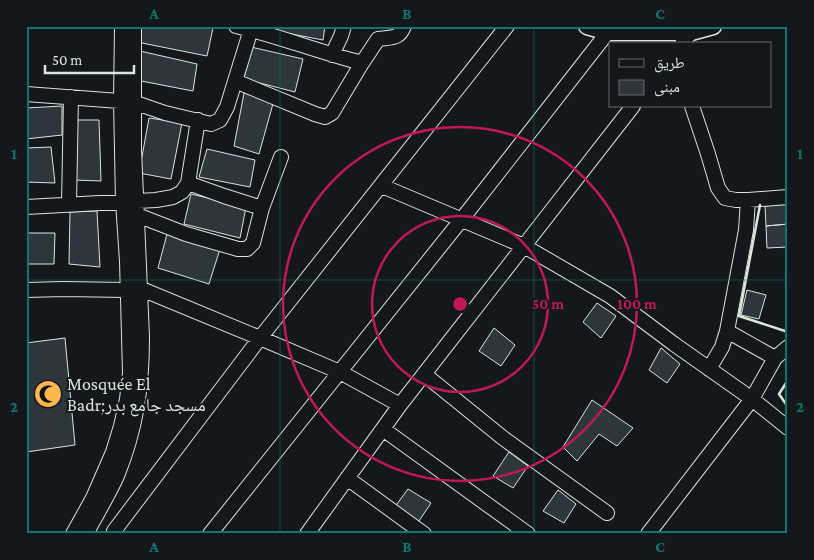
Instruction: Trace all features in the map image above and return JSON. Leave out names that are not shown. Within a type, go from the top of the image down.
[{"type":"main road","points":[[587,26],[608,32],[686,38],[713,26]]},
{"type":"street","points":[[74,534],[114,452],[122,426],[130,372],[133,261],[122,26]]},
{"type":"street","points":[[127,101],[134,26]]},
{"type":"street","points":[[236,26],[251,28],[362,63]]},
{"type":"street","points":[[332,55],[344,26]]},
{"type":"street","points":[[235,81],[325,117],[332,114],[378,39],[394,38],[399,35],[404,26]]},
{"type":"street","points":[[114,534],[114,531],[260,338],[507,26]]},
{"type":"street","points":[[26,94],[127,101],[165,113],[211,124],[220,120],[227,107],[251,28]]},
{"type":"street","points":[[210,534],[462,219],[608,32]]},
{"type":"street","points":[[69,204],[71,97]]},
{"type":"street","points":[[308,533],[400,405],[631,108]]},
{"type":"street","points":[[693,108],[718,188],[725,198],[748,200],[788,197]]},
{"type":"street","points":[[26,207],[156,200],[173,197],[182,192],[188,183],[198,120]]},
{"type":"street","points":[[137,215],[186,234],[238,249],[248,249],[253,243],[262,208],[281,157]]},
{"type":"street","points":[[188,183],[262,208]]},
{"type":"street","points":[[382,186],[524,246],[610,296],[752,399],[788,428]]},
{"type":"street","points":[[709,369],[722,347],[727,332],[746,230],[748,200]]},
{"type":"street","points":[[129,201],[137,215],[133,261]]},
{"type":"street","points":[[86,534],[116,478],[126,451],[140,395],[142,366],[133,289]]},
{"type":"street","points":[[26,290],[133,289],[260,338],[340,372],[400,405]]},
{"type":"street","points":[[727,332],[775,358]]},
{"type":"street","points":[[648,534],[752,399],[775,358],[788,347]]},
{"type":"street","points":[[424,374],[503,438],[607,513]]},
{"type":"street","points":[[383,429],[528,534]]},
{"type":"street","points":[[347,478],[424,534]]},
{"type":"building","points":[[140,26],[202,26],[213,28],[207,56],[137,42]]},
{"type":"building","points":[[266,26],[325,26],[323,40],[265,29]]},
{"type":"building","points":[[251,47],[303,59],[295,92],[244,79]]},
{"type":"building","points":[[140,51],[197,64],[193,91],[136,80]]},
{"type":"building","points":[[244,93],[274,100],[259,154],[234,146]]},
{"type":"building","points":[[62,106],[62,135],[26,139],[26,108]]},
{"type":"building","points":[[149,118],[182,123],[171,179],[139,173]]},
{"type":"building","points":[[74,120],[99,120],[101,181],[74,180]]},
{"type":"building","points":[[51,147],[55,183],[26,182],[26,148]]},
{"type":"building","points":[[207,149],[255,160],[250,187],[199,177]]},
{"type":"building","points":[[191,194],[246,207],[240,238],[184,224]]},
{"type":"building","points":[[788,204],[788,224],[766,226],[765,206]]},
{"type":"building","points":[[97,211],[100,267],[69,264],[70,212]]},
{"type":"building","points":[[788,224],[788,247],[767,248],[766,226]]},
{"type":"building","points":[[26,233],[55,233],[54,264],[26,264]]},
{"type":"building","points":[[167,234],[220,249],[209,284],[158,268]]},
{"type":"building","points":[[747,290],[766,295],[759,319],[741,315]]},
{"type":"building","points":[[597,303],[616,316],[601,338],[583,322]]},
{"type":"building","points":[[494,328],[515,345],[501,366],[479,351]]},
{"type":"building","name":"Mosquée El Badr;مسجد جامع بدر","points":[[65,338],[75,445],[26,452],[26,343]]},
{"type":"building","points":[[661,348],[680,364],[667,383],[649,370]]},
{"type":"building","points":[[592,400],[633,428],[617,446],[599,434],[577,461],[563,447]]},
{"type":"building","points":[[509,452],[528,466],[513,488],[493,476]]},
{"type":"building","points":[[408,489],[431,503],[417,524],[394,508]]},
{"type":"building","points":[[558,490],[576,504],[564,523],[543,511]]},
{"type":"wall","points":[[760,205],[739,316],[788,332]]},
{"type":"wall","points":[[788,380],[779,394],[788,407]]},
{"type":"place","name":"Mosquée El Badr;مسجد جامع بدر","points":[[48,394]]}]
